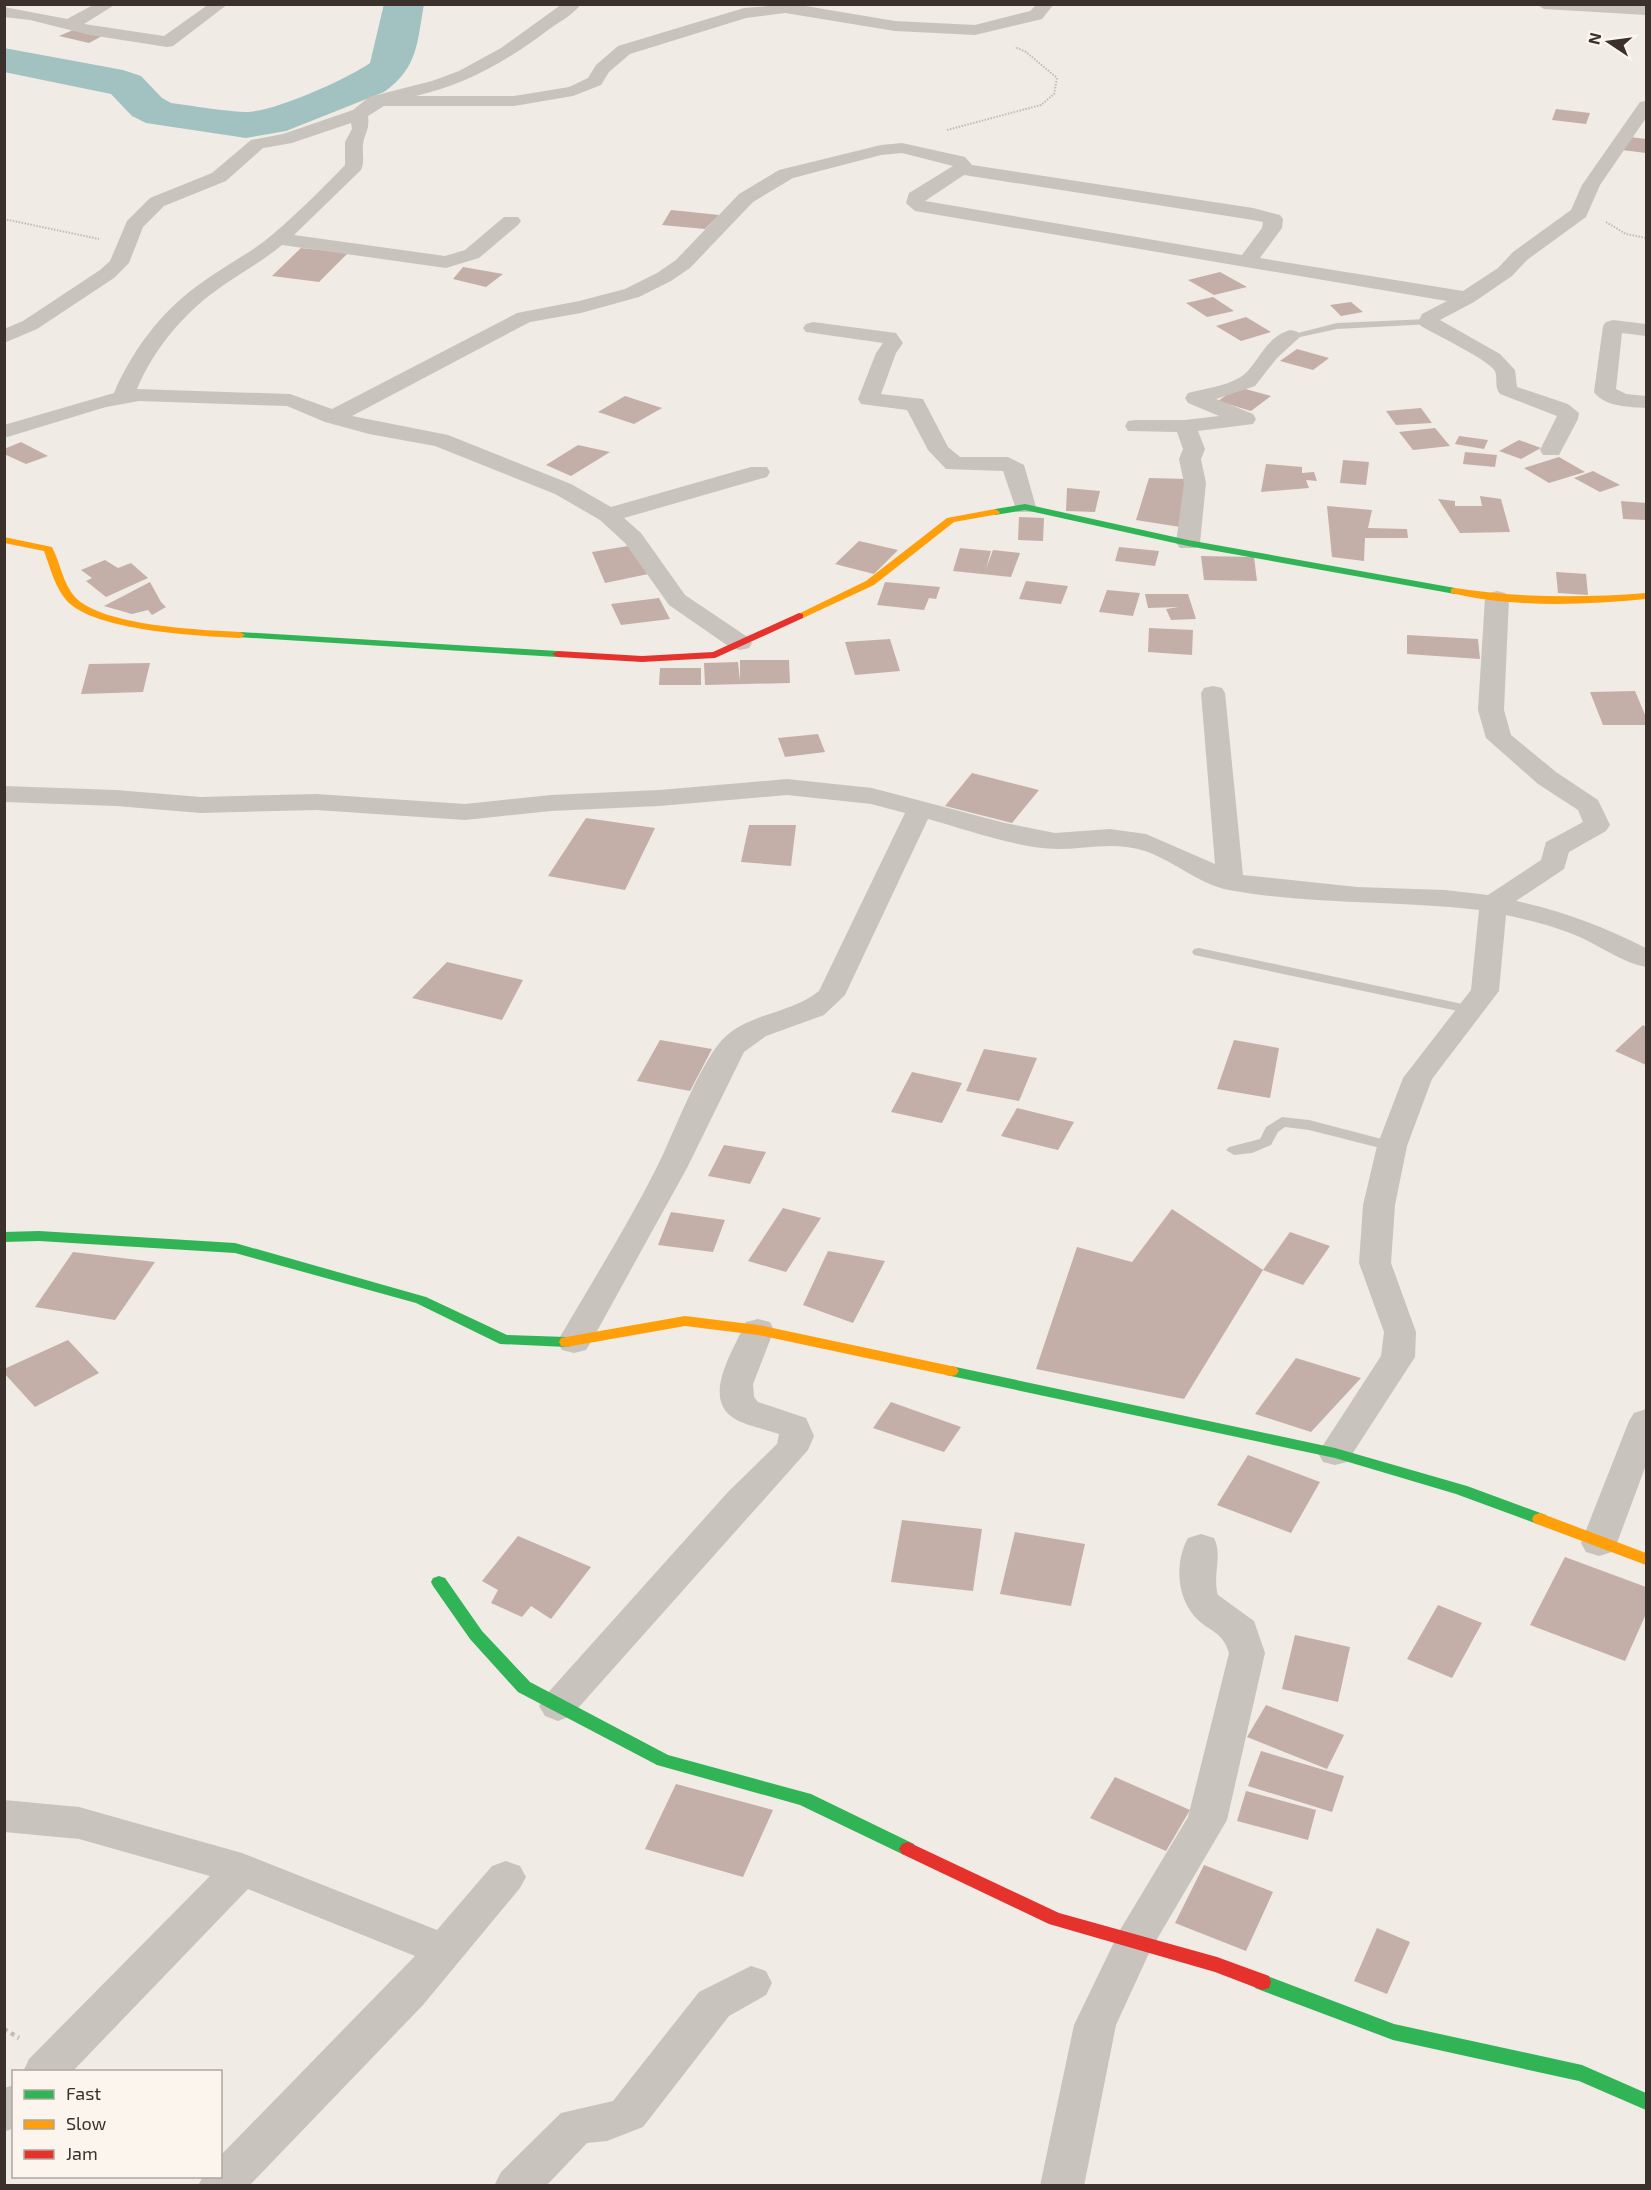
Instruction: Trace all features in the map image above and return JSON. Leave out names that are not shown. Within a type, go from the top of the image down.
[{"type":"street","points":[[69,25],[108,4]]},
{"type":"street","points":[[4,12],[167,42],[220,4]]},
{"type":"street","points":[[4,337],[30,326],[107,274],[119,263],[134,225],[157,202],[219,177],[249,149],[268,140],[286,139],[359,114],[375,101],[437,86],[464,76],[499,57],[573,4]]},
{"type":"street","points":[[375,101],[514,101],[573,91],[595,81],[602,69],[624,50],[744,13],[785,8],[895,26],[975,30],[1036,15],[1046,4]]},
{"type":"street","points":[[1544,4],[1647,10]]},
{"type":"street","points":[[1551,450],[1568,419],[1568,413],[1558,407],[1515,395],[1507,390],[1505,370],[1493,358],[1428,322],[1429,318],[1467,298],[1579,213],[1591,184],[1647,106]]},
{"type":"street","points":[[123,397],[131,374],[176,317],[196,296],[277,239],[325,197],[354,166],[354,142],[361,129],[359,114]]},
{"type":"street","points":[[333,417],[525,317],[581,307],[632,293],[664,277],[683,264],[746,198],[786,174],[881,150],[902,148],[959,161],[963,165],[961,169]]},
{"type":"street","points":[[1248,260],[1272,228],[1273,219],[961,169],[916,197],[915,203],[922,207],[1467,298]]},
{"type":"street","points":[[277,239],[446,262],[472,254],[511,221]]},
{"type":"street","points":[[1647,330],[1613,326],[1605,392],[1622,400],[1647,402]]},
{"type":"street","points":[[813,328],[890,337],[893,343],[886,352],[869,399],[915,404],[939,450],[954,464],[1008,464],[1016,470],[1025,507]]},
{"type":"street","points":[[1136,426],[1185,426],[1245,419],[1196,398],[1248,382],[1270,354],[1291,336]]},
{"type":"street","points":[[4,432],[123,397],[139,395],[196,399],[290,400],[333,417],[377,429],[440,440],[563,489],[608,515],[633,538],[677,600],[740,642]]},
{"type":"street","points":[[1185,426],[1194,449],[1190,459],[1195,483],[1188,543]]},
{"type":"street","points":[[608,515],[759,472]]},
{"type":"street","points":[[4,540],[48,549],[72,601],[107,618],[181,632],[642,659],[715,655],[870,583],[951,520],[1025,507],[1188,543],[1497,598],[1604,600],[1647,596]]},
{"type":"street","points":[[1492,904],[1554,863],[1556,848],[1597,825],[1589,806],[1547,778],[1499,738],[1491,710],[1497,598]]},
{"type":"street","points":[[1213,693],[1230,882]]},
{"type":"street","points":[[4,794],[94,796],[201,805],[316,802],[465,812],[550,802],[659,798],[787,787],[872,796],[1055,841],[1110,837],[1146,843],[1230,882],[1357,896],[1445,898],[1492,904],[1552,917],[1590,931],[1647,959]]},
{"type":"street","points":[[574,1342],[672,1168],[718,1071],[733,1046],[756,1030],[814,1009],[831,995],[920,809]]},
{"type":"street","points":[[1335,1453],[1398,1357],[1400,1332],[1375,1263],[1379,1205],[1392,1146],[1418,1078],[1433,1055],[1485,992],[1492,904]]},
{"type":"street","points":[[4,1238],[39,1236],[235,1248],[421,1300],[505,1340],[574,1342],[685,1321],[758,1330],[1335,1453],[1461,1490],[1647,1559]]},
{"type":"street","points":[[558,1706],[740,1500],[790,1450],[797,1436],[794,1426],[746,1410],[737,1401],[736,1384],[758,1330]]},
{"type":"street","points":[[1599,1543],[1647,1421]]},
{"type":"street","points":[[1062,2186],[1095,2025],[1134,1942],[1207,1820],[1247,1653],[1242,1631],[1203,1604],[1196,1583],[1201,1547]]},
{"type":"street","points":[[439,1582],[476,1635],[524,1687],[663,1760],[805,1799],[1055,1919],[1217,1965],[1394,2032],[1582,2073],[1647,2102]]},
{"type":"street","points":[[4,1816],[79,1823],[242,1869],[444,1950]]},
{"type":"street","points":[[46,2070],[242,1869]]},
{"type":"street","points":[[220,2186],[408,1993],[506,1877]]},
{"type":"street","points":[[516,2186],[576,2126],[607,2122],[628,2114],[714,2004],[751,1983]]},
{"type":"lane","points":[[1291,336],[1337,326],[1428,322]]},
{"type":"lane","points":[[1199,952],[1472,1010]]},
{"type":"lane","points":[[1234,1150],[1252,1148],[1266,1142],[1271,1130],[1282,1122],[1309,1125],[1392,1146]]},
{"type":"path","points":[[902,148],[924,137],[1041,105],[1054,94],[1057,78],[1026,52],[975,30]]},
{"type":"path","points":[[1579,213],[1611,224],[1626,234],[1647,238]]},
{"type":"path","points":[[4,219],[126,246]]},
{"type":"building","points":[[73,30],[102,36],[89,43],[59,36]]},
{"type":"building","points":[[1556,109],[1590,113],[1586,124],[1552,120]]},
{"type":"building","points":[[1630,137],[1646,139],[1646,153],[1622,150]]},
{"type":"building","points":[[671,210],[719,215],[705,229],[662,225]]},
{"type":"building","points":[[301,248],[348,253],[319,282],[272,276]]},
{"type":"building","points":[[463,267],[503,274],[486,287],[453,279]]},
{"type":"building","points":[[1220,272],[1247,287],[1214,295],[1188,280]]},
{"type":"building","points":[[1213,297],[1234,311],[1207,317],[1186,303]]},
{"type":"building","points":[[1351,302],[1363,312],[1341,316],[1330,305]]},
{"type":"building","points":[[1246,317],[1271,332],[1241,341],[1216,326]]},
{"type":"building","points":[[1297,349],[1329,358],[1313,370],[1280,361]]},
{"type":"building","points":[[1238,387],[1271,396],[1251,411],[1218,401]]},
{"type":"building","points":[[625,396],[662,408],[634,424],[598,412]]},
{"type":"building","points":[[1421,408],[1432,423],[1396,425],[1386,411]]},
{"type":"building","points":[[1435,428],[1450,446],[1413,450],[1399,432]]},
{"type":"building","points":[[1459,436],[1488,440],[1484,449],[1455,444]]},
{"type":"building","points":[[1519,440],[1541,448],[1521,459],[1499,451]]},
{"type":"building","points":[[21,442],[48,456],[26,464],[4,454],[4,449]]},
{"type":"building","points":[[578,445],[610,452],[571,476],[546,465]]},
{"type":"building","points":[[1465,452],[1497,455],[1495,467],[1463,464]]},
{"type":"building","points":[[1559,457],[1585,472],[1549,483],[1524,468]]},
{"type":"building","points":[[1343,460],[1369,462],[1366,485],[1340,483]]},
{"type":"building","points":[[1266,464],[1302,467],[1302,473],[1314,472],[1317,481],[1306,480],[1309,488],[1261,492]]},
{"type":"building","points":[[1593,471],[1620,485],[1600,492],[1574,478]]},
{"type":"building","points":[[1149,478],[1188,479],[1180,527],[1136,520]]},
{"type":"building","points":[[1067,488],[1100,491],[1095,512],[1066,511]]},
{"type":"building","points":[[1480,496],[1501,499],[1510,532],[1460,533],[1438,499],[1455,501],[1455,506],[1482,506]]},
{"type":"building","points":[[1621,501],[1646,503],[1646,520],[1623,519]]},
{"type":"building","points":[[1327,506],[1372,510],[1368,528],[1407,529],[1408,538],[1365,538],[1364,561],[1332,557]]},
{"type":"building","points":[[1019,517],[1044,518],[1043,541],[1018,540]]},
{"type":"building","points":[[859,541],[898,550],[874,574],[835,564]]},
{"type":"building","points":[[628,546],[653,573],[605,583],[592,552]]},
{"type":"building","points":[[1119,547],[1159,551],[1155,566],[1115,561]]},
{"type":"building","points":[[960,548],[991,551],[986,569],[993,550],[1020,553],[1011,577],[953,571]]},
{"type":"building","points":[[1201,556],[1254,557],[1257,581],[1204,580]]},
{"type":"building","points":[[105,560],[118,568],[131,563],[148,578],[106,597],[86,581],[92,578],[81,570]]},
{"type":"building","points":[[1556,572],[1586,574],[1588,595],[1558,593]]},
{"type":"building","points":[[1026,581],[1068,586],[1061,604],[1019,599]]},
{"type":"building","points":[[150,582],[166,607],[152,615],[148,610],[132,614],[104,606]]},
{"type":"building","points":[[885,582],[940,587],[936,599],[929,598],[924,610],[877,605]]},
{"type":"building","points":[[1107,590],[1140,593],[1133,616],[1099,612]]},
{"type":"building","points":[[1145,594],[1188,594],[1196,619],[1171,620],[1166,609],[1178,607],[1148,608]]},
{"type":"building","points":[[659,598],[670,619],[621,625],[611,604]]},
{"type":"building","points":[[1149,628],[1193,630],[1192,655],[1148,652]]},
{"type":"building","points":[[1407,635],[1478,639],[1480,659],[1407,654]]},
{"type":"building","points":[[890,639],[900,671],[855,675],[845,642]]},
{"type":"building","points":[[740,660],[789,660],[790,683],[705,685],[704,663],[738,662],[740,681]]},
{"type":"building","points":[[150,663],[143,692],[81,694],[89,664]]},
{"type":"building","points":[[660,668],[701,668],[701,685],[659,685]]},
{"type":"building","points":[[1635,691],[1646,717],[1646,725],[1603,725],[1590,692]]},
{"type":"building","points":[[818,734],[825,752],[785,757],[778,738]]},
{"type":"building","points":[[972,773],[1039,790],[1012,823],[945,806]]},
{"type":"building","points":[[586,818],[655,828],[625,890],[548,876]]},
{"type":"building","points":[[749,825],[796,825],[791,866],[741,862]]},
{"type":"building","points":[[447,962],[523,980],[502,1020],[412,998]]},
{"type":"building","points":[[1643,1025],[1646,1027],[1646,1065],[1615,1051]]},
{"type":"building","points":[[660,1040],[712,1049],[690,1091],[637,1081]]},
{"type":"building","points":[[1234,1040],[1279,1048],[1270,1098],[1217,1089]]},
{"type":"building","points":[[984,1049],[1037,1058],[1019,1101],[966,1091]]},
{"type":"building","points":[[912,1072],[962,1083],[942,1123],[891,1112]]},
{"type":"building","points":[[1017,1108],[1074,1122],[1058,1150],[1001,1136]]},
{"type":"building","points":[[724,1145],[766,1152],[750,1184],[708,1176]]},
{"type":"building","points":[[783,1208],[821,1218],[786,1272],[748,1261]]},
{"type":"building","points":[[1172,1209],[1263,1270],[1184,1399],[1036,1369],[1077,1247],[1132,1262]]},
{"type":"building","points":[[671,1212],[725,1220],[713,1252],[658,1245]]},
{"type":"building","points":[[1290,1232],[1330,1246],[1303,1285],[1263,1270]]},
{"type":"building","points":[[828,1251],[885,1261],[853,1323],[803,1305]]},
{"type":"building","points":[[73,1252],[155,1262],[115,1320],[35,1307]]},
{"type":"building","points":[[68,1340],[99,1373],[35,1407],[4,1373],[4,1369]]},
{"type":"building","points":[[1296,1358],[1361,1378],[1311,1432],[1255,1414]]},
{"type":"building","points":[[891,1402],[961,1427],[944,1452],[873,1428]]},
{"type":"building","points":[[1248,1455],[1320,1482],[1291,1533],[1217,1505]]},
{"type":"building","points":[[902,1520],[982,1529],[973,1591],[891,1582]]},
{"type":"building","points":[[1015,1532],[1085,1544],[1071,1606],[1000,1594]]},
{"type":"building","points":[[518,1536],[591,1567],[551,1619],[531,1606],[522,1617],[491,1603],[498,1590],[482,1581]]},
{"type":"building","points":[[1565,1557],[1646,1587],[1646,1614],[1625,1661],[1530,1625]]},
{"type":"building","points":[[1438,1605],[1482,1623],[1452,1678],[1407,1659]]},
{"type":"building","points":[[1295,1635],[1350,1647],[1338,1702],[1282,1689]]},
{"type":"building","points":[[1266,1705],[1344,1735],[1327,1769],[1247,1737]]},
{"type":"building","points":[[1261,1751],[1344,1776],[1332,1812],[1248,1786]]},
{"type":"building","points":[[1115,1777],[1190,1810],[1166,1851],[1090,1818]]},
{"type":"building","points":[[676,1784],[773,1810],[743,1877],[645,1849]]},
{"type":"building","points":[[1246,1791],[1316,1810],[1308,1840],[1237,1821]]},
{"type":"building","points":[[1204,1865],[1273,1892],[1246,1951],[1175,1923]]},
{"type":"building","points":[[1377,1928],[1410,1942],[1387,1994],[1354,1981]]},
{"type":"waterway","points":[[4,60],[108,79],[126,85],[147,107],[161,114],[246,125],[271,122],[369,83],[385,72],[394,59],[404,4]]},
{"type":"traffic: fast","points":[[995,512],[1025,507],[1188,543],[1455,591]]},
{"type":"traffic: fast","points":[[240,635],[558,654]]},
{"type":"traffic: fast","points":[[4,1237],[39,1236],[235,1248],[421,1300],[505,1340],[566,1342]]},
{"type":"traffic: fast","points":[[951,1371],[1335,1453],[1461,1490],[1540,1519]]},
{"type":"traffic: fast","points":[[439,1582],[476,1635],[524,1687],[663,1760],[805,1799],[908,1849]]},
{"type":"traffic: fast","points":[[1262,1982],[1393,2032],[1582,2073],[1646,2102]]},
{"type":"traffic: slow","points":[[799,616],[870,583],[951,520],[995,512]]},
{"type":"traffic: slow","points":[[4,540],[48,549],[67,594],[83,608],[101,616],[151,627],[240,635]]},
{"type":"traffic: slow","points":[[1455,591],[1550,600],[1646,596]]},
{"type":"traffic: slow","points":[[566,1342],[685,1321],[758,1330],[951,1371]]},
{"type":"traffic: slow","points":[[1540,1519],[1646,1559]]},
{"type":"traffic: jam","points":[[558,654],[642,659],[715,655],[799,616]]},
{"type":"traffic: jam","points":[[908,1849],[1055,1919],[1217,1965],[1262,1982]]}]
